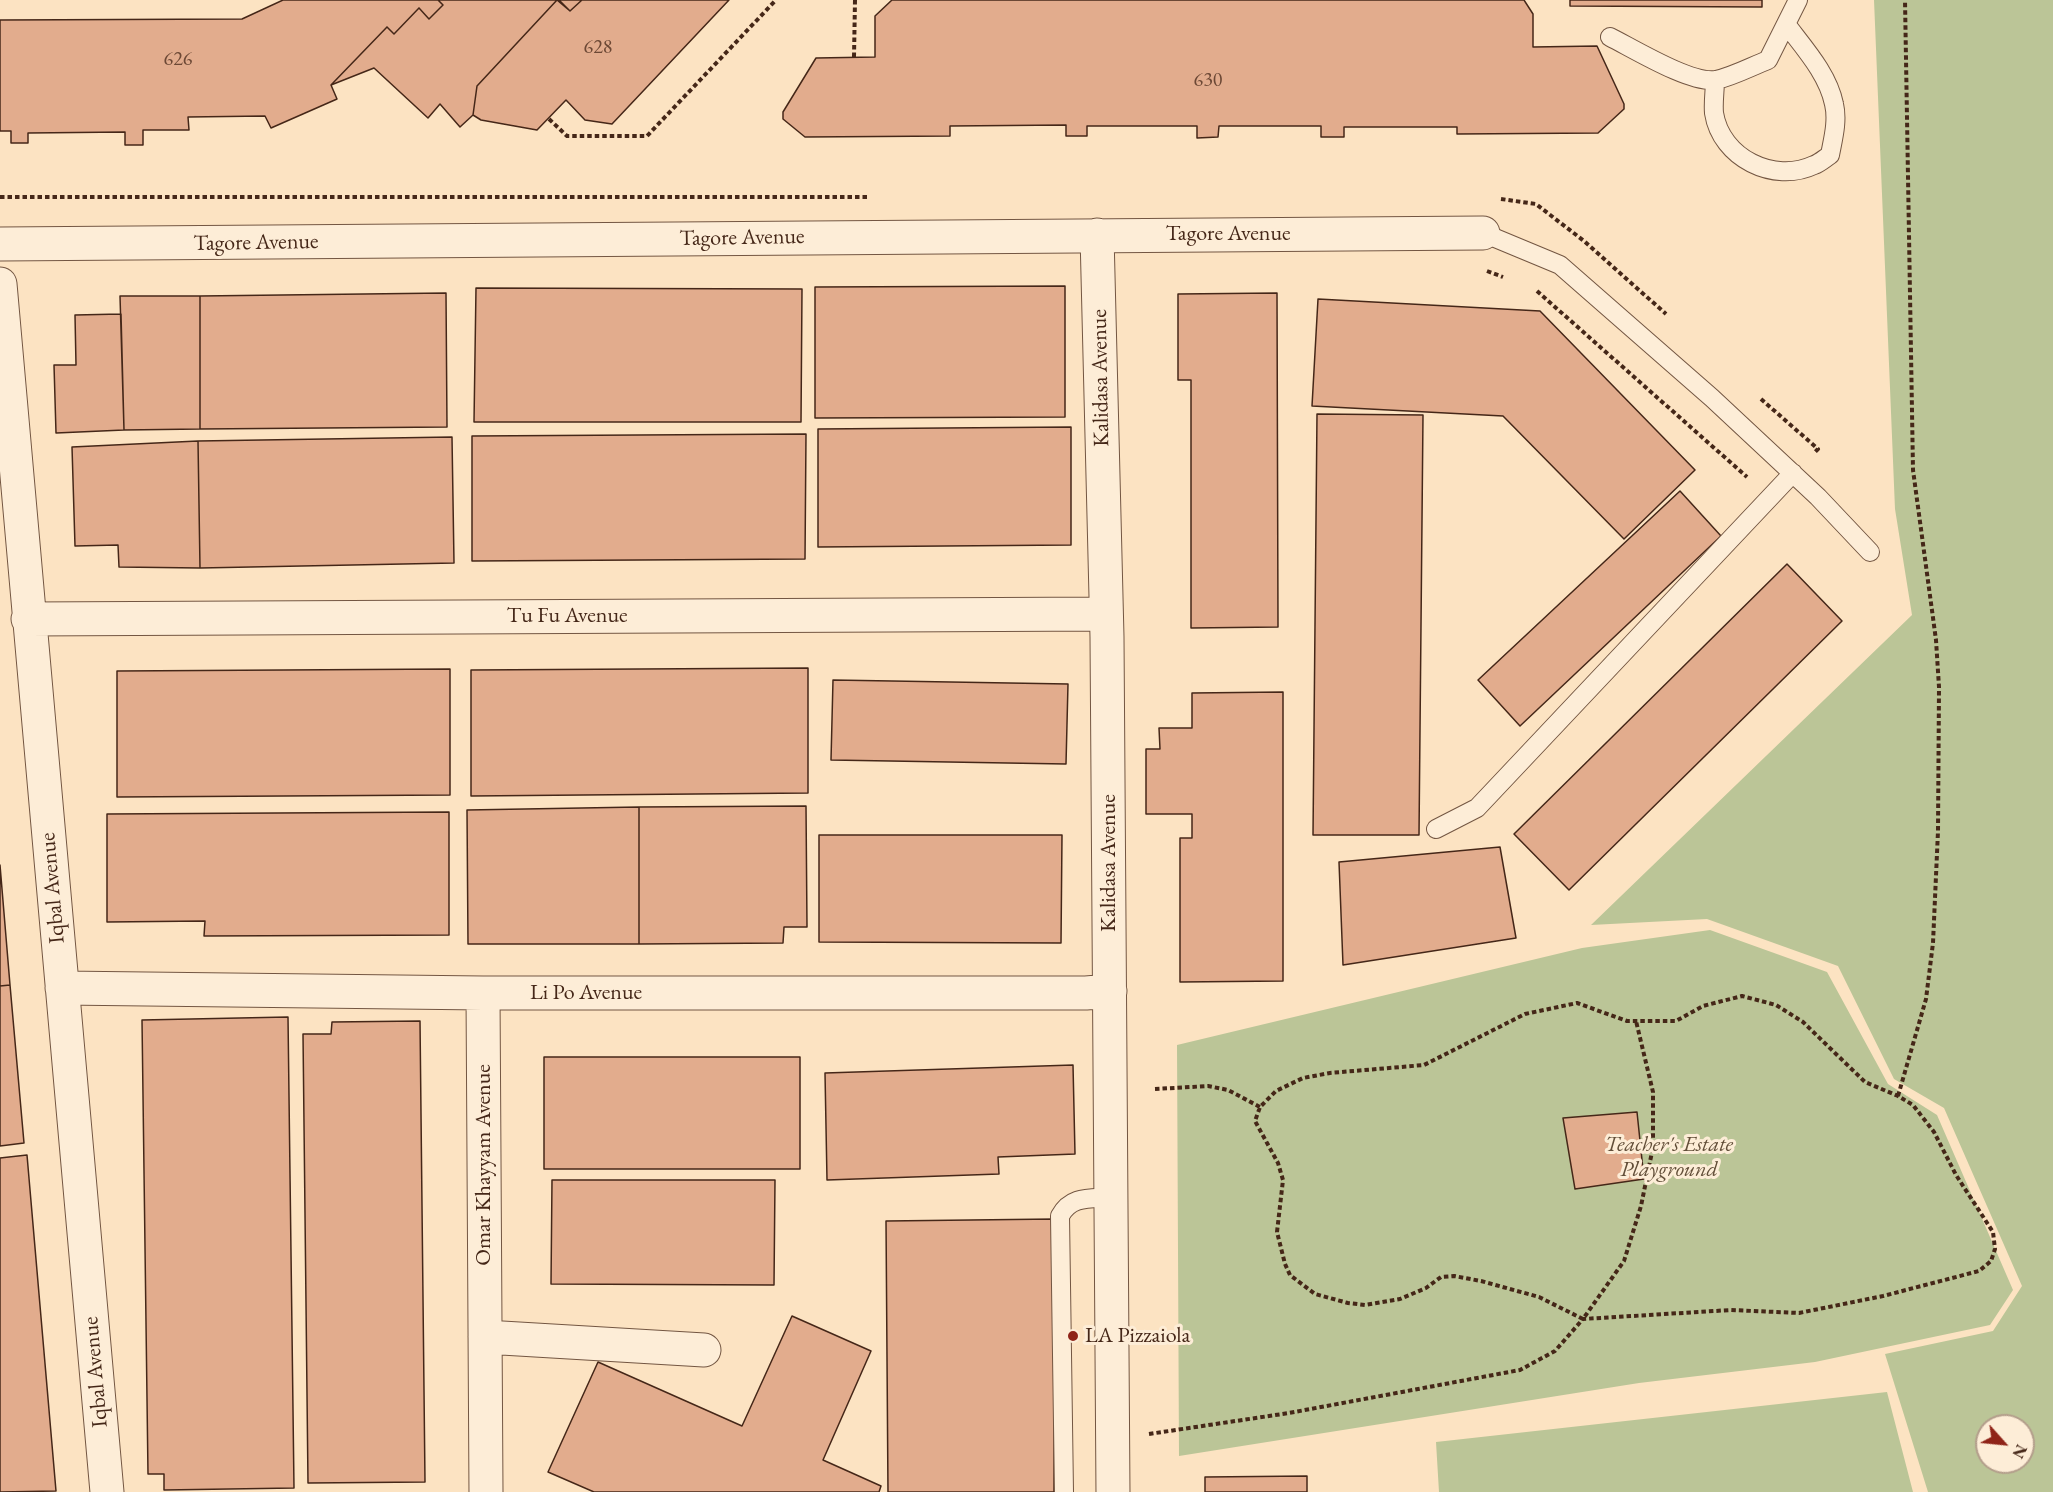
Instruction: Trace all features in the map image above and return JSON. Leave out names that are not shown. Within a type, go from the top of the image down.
[{"type":"street","name":"Tagore Avenue","points":[[0,244],[1483,233]]},
{"type":"street","name":"Kalidasa Avenue","points":[[1096,235],[1106,614],[1113,1492]]},
{"type":"street","name":"Iqbal Avenue","points":[[0,284],[107,1492]]},
{"type":"street","name":"Tu Fu Avenue","points":[[28,619],[1106,614]]},
{"type":"street","name":"Li Po Avenue","points":[[62,988],[483,993],[1086,993],[1110,990]]},
{"type":"street","name":"Omar Khayyam Avenue","points":[[483,993],[486,1492]]},
{"type":"street","points":[[485,1337],[704,1350]]},
{"type":"lane","points":[[1610,36],[1668,68],[1715,80],[1768,60],[1798,0]]},
{"type":"lane","points":[[1715,80],[1714,114],[1724,139],[1739,156],[1758,168],[1787,172],[1814,166],[1830,155],[1835,130],[1834,104],[1822,74],[1786,24]]},
{"type":"lane","points":[[1483,233],[1560,265],[1712,398],[1793,473],[1870,552]]},
{"type":"lane","points":[[1436,829],[1478,808],[1793,473]]},
{"type":"lane","points":[[1064,1492],[1060,1216],[1065,1206],[1076,1200],[1112,1197]]},
{"type":"path","points":[[549,119],[567,136],[647,136],[776,0]]},
{"type":"path","points":[[854,57],[855,0]]},
{"type":"path","points":[[1898,1096],[1926,999],[1933,943],[1938,809],[1939,687],[1936,640],[1913,470],[1905,0]]},
{"type":"path","points":[[1482,269],[1512,281]]},
{"type":"path","points":[[1531,289],[1541,292],[1770,498]]},
{"type":"path","points":[[1742,996],[1776,1005],[1803,1022],[1865,1082],[1898,1096],[1913,1105],[1934,1132],[1956,1175],[1993,1232],[1995,1249],[1991,1262],[1979,1271],[1883,1296],[1798,1313],[1731,1310],[1583,1319],[1539,1297],[1454,1276],[1441,1277],[1426,1288],[1400,1299],[1365,1305],[1315,1294],[1290,1275],[1285,1264],[1277,1232],[1283,1180],[1278,1163],[1256,1121],[1260,1107],[1276,1091],[1303,1078],[1330,1073],[1424,1065],[1525,1014],[1577,1003],[1627,1021],[1676,1022],[1703,1006],[1742,996]]},
{"type":"path","points":[[1113,1439],[1288,1413],[1520,1370],[1555,1351],[1583,1319],[1624,1261],[1641,1206],[1653,1147],[1653,1092],[1636,1021]]},
{"type":"path","points":[[1155,1089],[1209,1086],[1228,1090],[1260,1107]]},
{"type":"green space","points":[[1874,0],[2053,0],[2053,1492],[1928,1492],[1885,1354],[1993,1331],[2022,1286],[1944,1108],[1894,1079],[1838,966],[1707,919],[1591,925],[1912,615],[1895,509]]},
{"type":"green space","name":"Teacher's Estate Playground","points":[[1710,930],[1827,972],[1888,1084],[1937,1115],[2013,1290],[1990,1325],[1815,1362],[1639,1383],[1179,1456],[1177,1045],[1582,948]]},
{"type":"green space","points":[[1887,1392],[1913,1492],[1439,1492],[1436,1442]]},
{"type":"building","points":[[283,0],[438,0],[443,5],[429,19],[419,8],[394,34],[387,27],[331,85],[337,99],[271,128],[265,116],[188,117],[189,130],[143,130],[143,145],[125,145],[125,132],[28,133],[28,143],[11,143],[11,131],[0,131],[0,20],[242,19]]},
{"type":"building","points":[[438,0],[557,0],[477,86],[473,115],[460,127],[440,104],[428,118],[374,68],[331,85],[387,27],[394,34],[419,8],[429,19],[443,5]]},
{"type":"building","points":[[557,0],[570,11],[582,0],[729,0],[612,124],[585,120],[566,100],[537,130],[481,120],[473,115],[477,86]]},
{"type":"building","points":[[559,0],[582,0],[570,11]]},
{"type":"building","points":[[892,0],[1524,0],[1533,14],[1533,47],[1597,46],[1624,104],[1624,109],[1598,133],[1457,134],[1457,127],[1344,127],[1344,137],[1321,137],[1321,126],[1219,126],[1218,137],[1197,138],[1197,126],[1087,126],[1087,136],[1066,136],[1066,125],[950,126],[950,136],[805,137],[783,119],[783,112],[816,58],[875,57],[875,16]]},
{"type":"building","points":[[1570,0],[1762,0],[1762,7],[1570,6]]},
{"type":"building","points":[[1065,286],[1065,417],[815,418],[815,287]]},
{"type":"building","points":[[476,288],[802,289],[801,422],[474,422]]},
{"type":"building","points":[[446,293],[447,427],[200,429],[200,296]]},
{"type":"building","points":[[1277,293],[1278,627],[1191,628],[1191,380],[1178,380],[1178,294]]},
{"type":"building","points":[[120,296],[200,296],[200,429],[124,430]]},
{"type":"building","points":[[1318,299],[1540,311],[1695,470],[1624,539],[1503,416],[1312,406]]},
{"type":"building","points":[[121,314],[124,430],[56,433],[54,365],[76,365],[75,315]]},
{"type":"building","points":[[1317,414],[1423,415],[1419,835],[1313,835]]},
{"type":"building","points":[[1071,427],[1071,545],[818,547],[818,429]]},
{"type":"building","points":[[806,434],[805,559],[472,561],[472,436]]},
{"type":"building","points":[[452,437],[454,563],[200,568],[198,441]]},
{"type":"building","points":[[198,441],[200,568],[119,567],[118,545],[75,546],[72,447]]},
{"type":"building","points":[[1680,491],[1721,536],[1520,726],[1478,680]]},
{"type":"building","points":[[1787,564],[1842,621],[1569,890],[1514,834]]},
{"type":"building","points":[[808,668],[808,793],[471,796],[471,670]]},
{"type":"building","points":[[450,669],[450,795],[117,797],[117,671]]},
{"type":"building","points":[[833,680],[1068,684],[1066,764],[831,760]]},
{"type":"building","points":[[1283,692],[1283,981],[1180,982],[1180,838],[1192,838],[1192,814],[1146,814],[1146,749],[1160,749],[1159,728],[1192,728],[1192,693]]},
{"type":"building","points":[[806,806],[807,927],[784,927],[783,943],[639,944],[639,807]]},
{"type":"building","points":[[639,807],[639,944],[468,944],[467,810]]},
{"type":"building","points":[[449,812],[449,935],[204,936],[205,921],[107,922],[107,814]]},
{"type":"building","points":[[819,835],[1062,835],[1061,943],[819,942]]},
{"type":"building","points":[[1500,847],[1516,938],[1343,965],[1339,862]]},
{"type":"building","points":[[0,865],[10,985],[0,986]]},
{"type":"building","points":[[10,985],[24,1143],[0,1146],[0,986]]},
{"type":"building","points":[[288,1017],[294,1488],[164,1490],[164,1474],[148,1474],[142,1020]]},
{"type":"building","points":[[420,1021],[425,1482],[308,1483],[303,1034],[331,1034],[332,1022]]},
{"type":"building","points":[[544,1057],[800,1057],[800,1169],[544,1169]]},
{"type":"building","points":[[1073,1065],[1075,1154],[998,1157],[999,1174],[827,1180],[825,1073]]},
{"type":"building","points":[[1637,1112],[1644,1179],[1575,1189],[1563,1118]]},
{"type":"building","points":[[27,1155],[56,1491],[0,1492],[0,1158]]},
{"type":"building","points":[[552,1180],[775,1180],[774,1285],[551,1284]]},
{"type":"building","points":[[1055,1219],[1054,1492],[888,1492],[886,1221]]},
{"type":"building","points":[[792,1316],[871,1351],[823,1460],[881,1486],[879,1492],[594,1492],[548,1472],[598,1362],[742,1426]]},
{"type":"building","points":[[1307,1476],[1307,1492],[1205,1492],[1205,1477]]},
{"type":"place","name":"LA Pizzaiola","points":[[1073,1336]]}]
